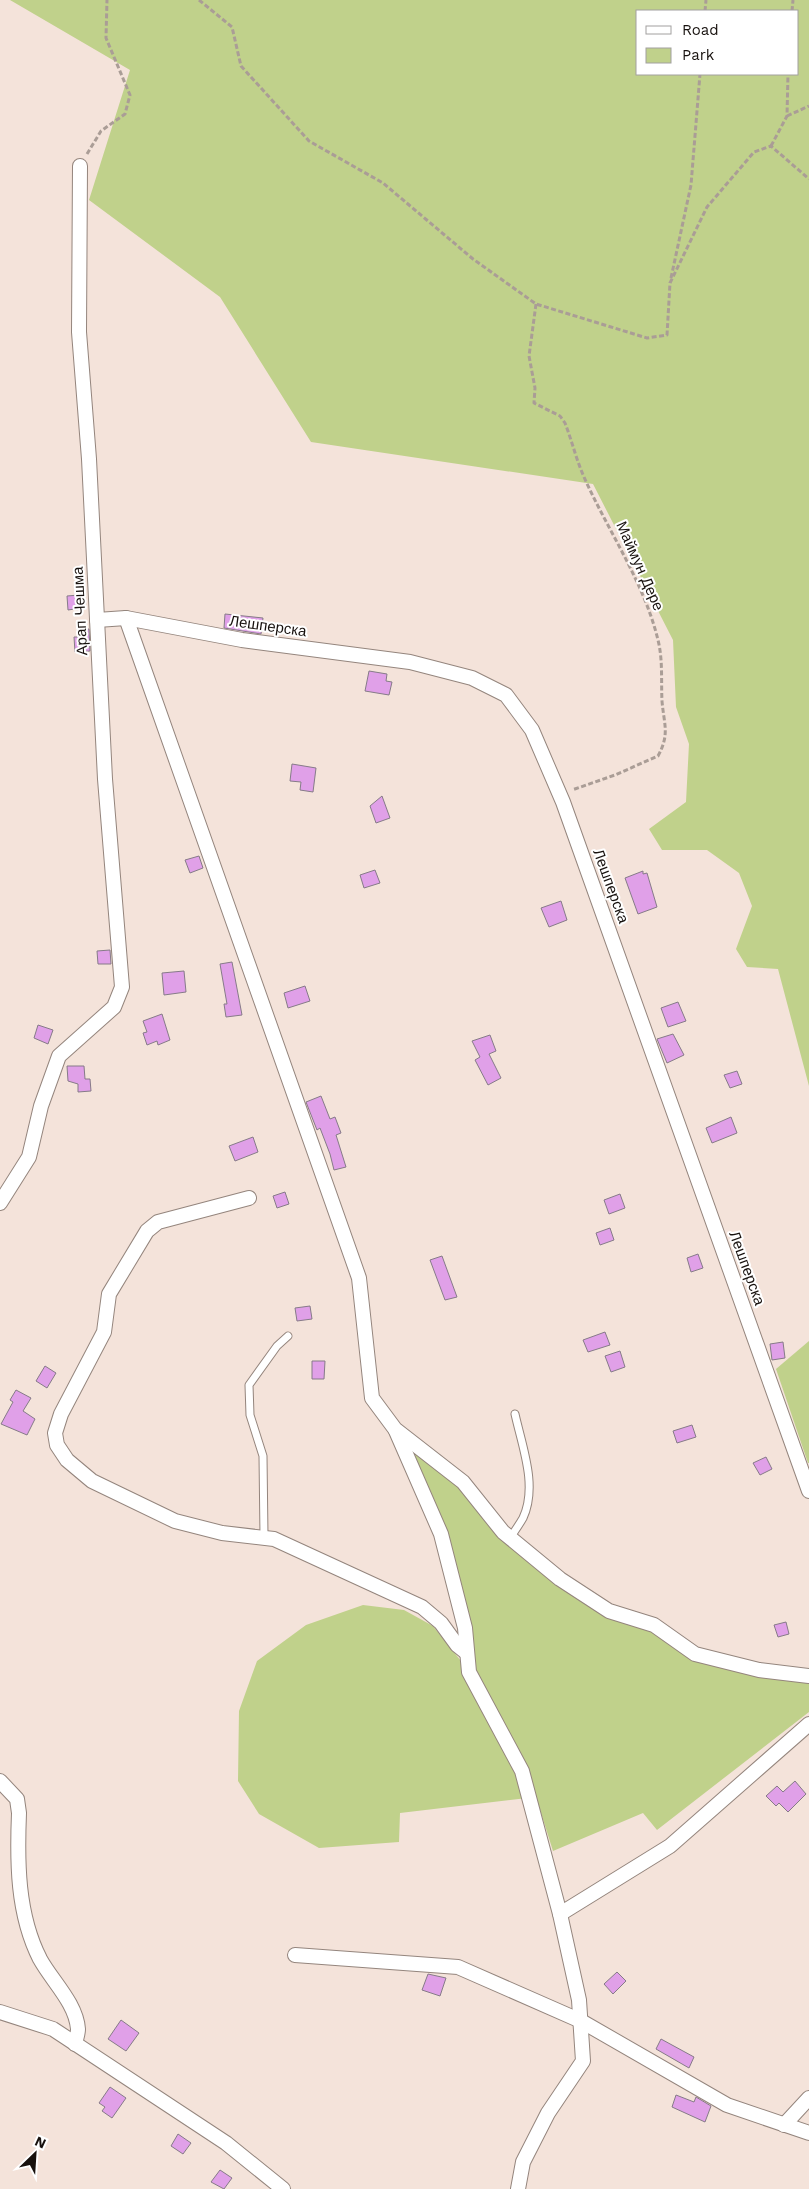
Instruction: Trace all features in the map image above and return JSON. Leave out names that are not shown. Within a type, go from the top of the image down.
[{"type":"street","name":"Арап Чешма","points":[[0,1203],[29,1157],[41,1106],[59,1056],[114,1007],[122,987],[105,779],[89,459],[79,332],[80,166]]},
{"type":"street","name":"Лешперска","points":[[96,620],[126,618],[242,640],[410,662],[472,678],[506,695],[532,730],[560,794],[809,1491]]},
{"type":"street","points":[[126,618],[359,1278],[372,1398],[395,1429],[441,1534],[465,1628],[470,1672],[522,1771],[560,1914],[579,2000],[584,2061],[548,2113],[523,2162],[518,2189]]},
{"type":"street","points":[[249,1198],[158,1222],[147,1231],[109,1294],[104,1332],[61,1414],[55,1433],[57,1445],[67,1460],[92,1481],[175,1521],[222,1533],[274,1538],[422,1607],[440,1623],[457,1645],[468,1653]]},
{"type":"street","points":[[395,1429],[463,1482],[503,1532],[510,1538],[560,1579],[609,1611],[654,1625],[695,1654],[759,1670],[809,1676]]},
{"type":"street","points":[[560,1914],[670,1846],[809,1724]]},
{"type":"street","points":[[0,1781],[17,1799],[21,1894],[30,1938],[41,1960],[73,2010],[78,2030],[74,2044]]},
{"type":"street","points":[[295,1955],[458,1967],[581,2021],[727,2105],[809,2133]]},
{"type":"street","points":[[0,2012],[52,2029],[226,2144],[283,2189]]},
{"type":"street","points":[[784,2125],[809,2098]]},
{"type":"lane","points":[[264,1536],[264,1456],[250,1415],[249,1385],[277,1346],[288,1336]]},
{"type":"lane","points":[[510,1538],[523,1517],[530,1492],[529,1478],[515,1414]]},
{"type":"path","points":[[80,166],[101,130],[124,114],[130,96],[106,38],[106,0]]},
{"type":"path","points":[[199,0],[232,27],[241,66],[309,141],[383,183],[473,258],[536,304],[647,338],[667,335],[670,283],[691,185],[700,75]]},
{"type":"path","points":[[670,283],[707,207],[754,152],[771,146],[787,116],[788,75]]},
{"type":"path","points":[[787,116],[809,106]]},
{"type":"path","points":[[771,146],[809,180]]},
{"type":"path","name":"Маймун Дере","points":[[536,304],[529,356],[535,388],[534,403],[560,416],[565,423],[584,476],[618,542],[640,592],[658,640],[662,660],[663,714],[667,726],[667,735],[658,756],[615,775],[560,794]]},
{"type":"green space","points":[[10,0],[809,0],[809,1086],[778,969],[747,967],[736,949],[752,906],[739,873],[707,850],[662,850],[649,829],[686,802],[689,744],[676,707],[673,640],[593,484],[311,442],[220,297],[89,200],[130,70]]},
{"type":"green space","points":[[809,1341],[809,1463],[808,1463],[776,1369]]},
{"type":"green space","points":[[395,1429],[463,1482],[503,1532],[609,1611],[654,1625],[695,1654],[809,1676],[809,1712],[657,1830],[643,1813],[553,1851],[536,1797],[400,1813],[399,1842],[319,1848],[259,1814],[238,1781],[239,1711],[257,1661],[306,1625],[363,1605],[404,1610],[433,1626],[469,1671],[441,1534]]},
{"type":"building","points":[[79,595],[81,608],[68,610],[67,596]]},
{"type":"building","points":[[225,614],[263,618],[261,634],[224,628]]},
{"type":"building","points":[[89,629],[90,651],[75,652],[74,637],[81,637],[81,630]]},
{"type":"building","points":[[369,671],[387,674],[386,681],[392,682],[389,695],[365,691]]},
{"type":"building","points":[[292,764],[316,768],[313,792],[300,790],[301,782],[290,781]]},
{"type":"building","points":[[382,796],[390,818],[376,823],[370,806]]},
{"type":"building","points":[[199,856],[203,868],[190,873],[185,860]]},
{"type":"building","points":[[375,870],[380,883],[364,888],[360,875]]},
{"type":"building","points":[[643,871],[643,874],[647,873],[657,907],[638,914],[625,878]]},
{"type":"building","points":[[561,901],[567,920],[549,927],[541,908]]},
{"type":"building","points":[[110,950],[111,964],[98,964],[97,951]]},
{"type":"building","points":[[232,962],[242,1015],[226,1017],[224,1004],[227,1004],[220,964]]},
{"type":"building","points":[[184,971],[186,992],[164,995],[162,973]]},
{"type":"building","points":[[305,986],[310,1001],[288,1008],[284,993]]},
{"type":"building","points":[[678,1002],[686,1021],[668,1027],[661,1008]]},
{"type":"building","points":[[162,1014],[170,1040],[158,1045],[157,1041],[147,1045],[143,1033],[147,1032],[143,1021]]},
{"type":"building","points":[[38,1025],[53,1030],[48,1044],[34,1038]]},
{"type":"building","points":[[673,1034],[684,1055],[667,1063],[657,1039]]},
{"type":"building","points":[[490,1035],[496,1051],[489,1054],[501,1078],[488,1085],[475,1060],[480,1057],[472,1041]]},
{"type":"building","points":[[67,1066],[84,1066],[85,1079],[90,1079],[91,1091],[78,1092],[78,1084],[68,1081]]},
{"type":"building","points":[[737,1071],[742,1084],[730,1088],[724,1075]]},
{"type":"building","points":[[321,1096],[330,1119],[335,1117],[341,1133],[336,1135],[346,1167],[334,1170],[320,1128],[317,1130],[306,1102]]},
{"type":"building","points":[[731,1117],[737,1133],[712,1143],[706,1128]]},
{"type":"building","points":[[253,1137],[258,1152],[235,1161],[229,1146]]},
{"type":"building","points":[[285,1192],[289,1204],[277,1208],[273,1196]]},
{"type":"building","points":[[620,1194],[625,1208],[609,1214],[604,1200]]},
{"type":"building","points":[[610,1228],[614,1240],[600,1245],[596,1233]]},
{"type":"building","points":[[698,1254],[703,1268],[691,1272],[687,1258]]},
{"type":"building","points":[[442,1256],[457,1297],[445,1300],[430,1260]]},
{"type":"building","points":[[310,1306],[312,1319],[297,1321],[295,1308]]},
{"type":"building","points":[[605,1332],[610,1345],[588,1352],[583,1340]]},
{"type":"building","points":[[783,1342],[785,1358],[772,1360],[770,1344]]},
{"type":"building","points":[[620,1351],[625,1367],[611,1372],[605,1356]]},
{"type":"building","points":[[312,1361],[325,1361],[324,1379],[312,1379]]},
{"type":"building","points":[[45,1366],[56,1373],[47,1388],[36,1381]]},
{"type":"building","points":[[16,1390],[31,1398],[23,1411],[35,1419],[27,1435],[1,1424],[13,1402],[10,1400]]},
{"type":"building","points":[[692,1425],[696,1437],[677,1443],[673,1431]]},
{"type":"building","points":[[766,1457],[772,1469],[760,1475],[753,1463]]},
{"type":"building","points":[[786,1622],[789,1634],[778,1637],[774,1625]]},
{"type":"building","points":[[795,1781],[806,1794],[788,1812],[779,1803],[776,1806],[766,1796],[777,1786],[783,1792]]},
{"type":"building","points":[[617,1972],[626,1981],[613,1994],[604,1984]]},
{"type":"building","points":[[428,1974],[446,1978],[440,1996],[422,1990]]},
{"type":"building","points":[[121,2020],[139,2033],[126,2051],[108,2039]]},
{"type":"building","points":[[661,2039],[694,2057],[689,2068],[656,2049]]},
{"type":"building","points":[[110,2087],[126,2098],[112,2118],[102,2111],[105,2107],[99,2103]]},
{"type":"building","points":[[676,2095],[694,2102],[696,2097],[711,2106],[705,2122],[672,2107]]},
{"type":"building","points":[[178,2134],[191,2143],[183,2154],[171,2146]]},
{"type":"building","points":[[220,2170],[232,2178],[224,2189],[211,2182]]}]
